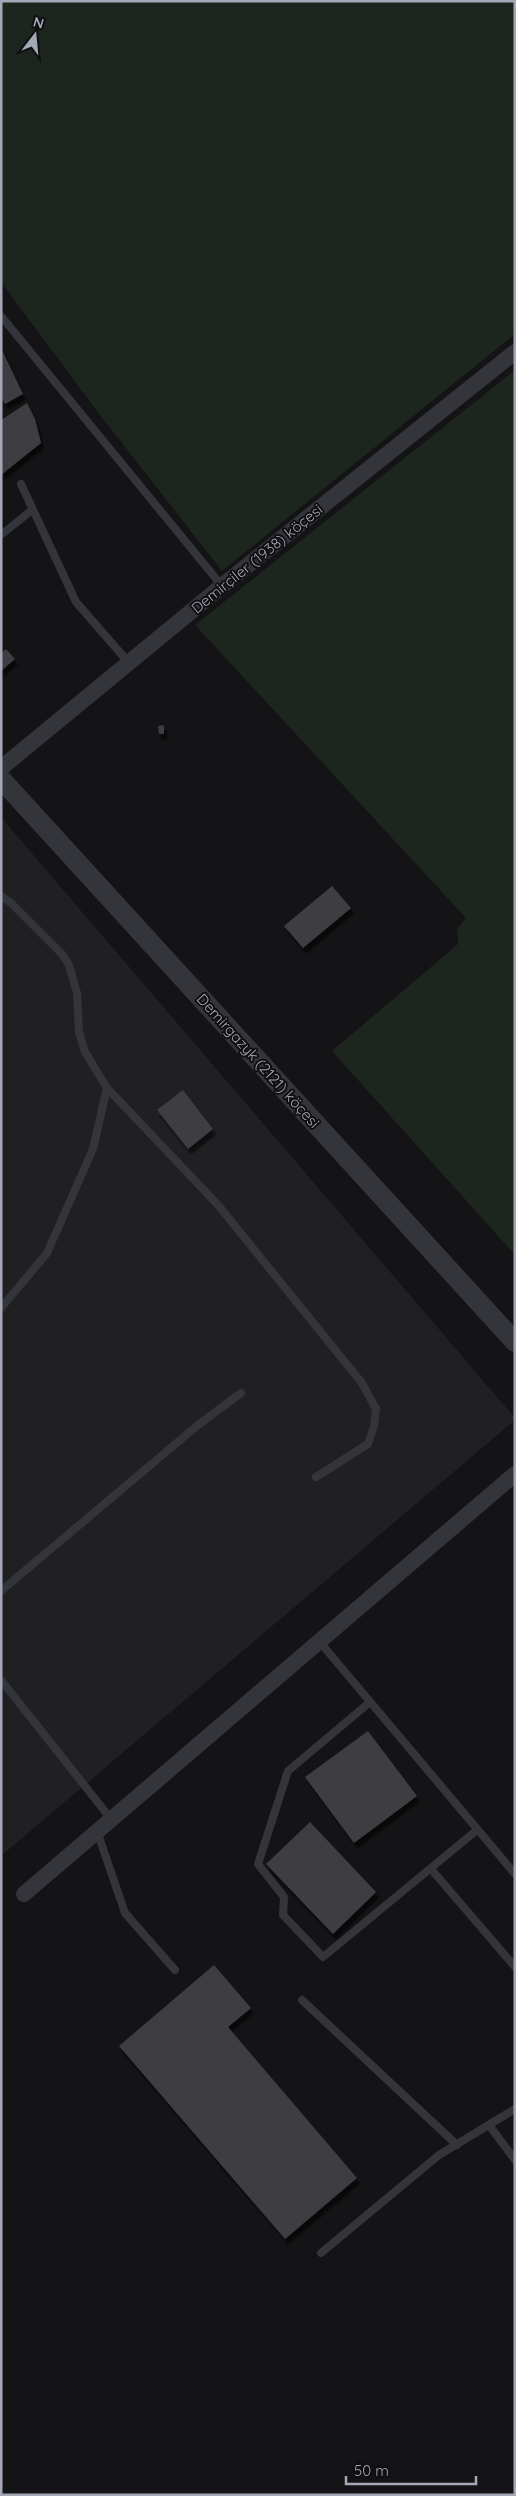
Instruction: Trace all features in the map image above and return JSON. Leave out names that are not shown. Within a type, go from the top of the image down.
[{"type":"street","name":"Demirçiler (1938) köçesi","points":[[1,768],[130,664],[222,586],[515,352]]},
{"type":"street","name":"Demirgazyk (2121) köçesi","points":[[1,779],[515,1342]]},
{"type":"street","points":[[24,1894],[515,1474]]},
{"type":"lane","points":[[1,316],[222,586]]},
{"type":"lane","points":[[21,484],[76,602],[130,664]]},
{"type":"lane","points":[[1,535],[32,510]]},
{"type":"lane","points":[[1,896],[11,903],[62,954],[69,965],[79,1006],[79,1032],[85,1052],[107,1088],[218,1206],[362,1383],[376,1408],[374,1426],[368,1444],[316,1477]]},
{"type":"lane","points":[[1,1308],[47,1253],[94,1149],[107,1088]]},
{"type":"lane","points":[[1,1591],[198,1425],[242,1393]]},
{"type":"lane","points":[[319,1641],[515,1874]]},
{"type":"lane","points":[[1,1680],[111,1819]]},
{"type":"lane","points":[[370,1702],[288,1771],[258,1864],[284,1897],[283,1915],[323,1957],[478,1830]]},
{"type":"lane","points":[[97,1831],[125,1912],[175,1970]]},
{"type":"lane","points":[[430,1868],[515,1967]]},
{"type":"lane","points":[[302,2000],[457,2145]]},
{"type":"lane","points":[[321,2254],[439,2155],[515,2110]]},
{"type":"lane","points":[[489,2125],[515,2160]]},
{"type":"shaded area","points":[[1,1],[515,1],[515,334],[222,571],[96,410],[1,282]]},
{"type":"shaded area","points":[[515,370],[515,1255],[332,1051],[458,944],[457,929],[466,918],[195,625]]},
{"type":"shaded area","points":[[1,817],[515,1420],[1,1856]]},
{"type":"building","points":[[1,348],[23,394],[5,404],[1,397]]},
{"type":"building","points":[[27,403],[35,419],[41,443],[1,475],[1,420]]},
{"type":"building","points":[[6,649],[15,659],[1,671],[1,653]]},
{"type":"building","points":[[164,725],[164,734],[159,734],[158,726]]},
{"type":"building","points":[[332,886],[351,908],[303,948],[284,926]]},
{"type":"building","points":[[183,1090],[213,1129],[188,1149],[157,1110]]},
{"type":"building","points":[[368,1731],[417,1796],[354,1843],[305,1777]]},
{"type":"building","points":[[310,1822],[376,1892],[333,1934],[266,1864]]},
{"type":"building","points":[[214,1965],[251,2008],[228,2027],[357,2178],[285,2239],[119,2046]]}]
